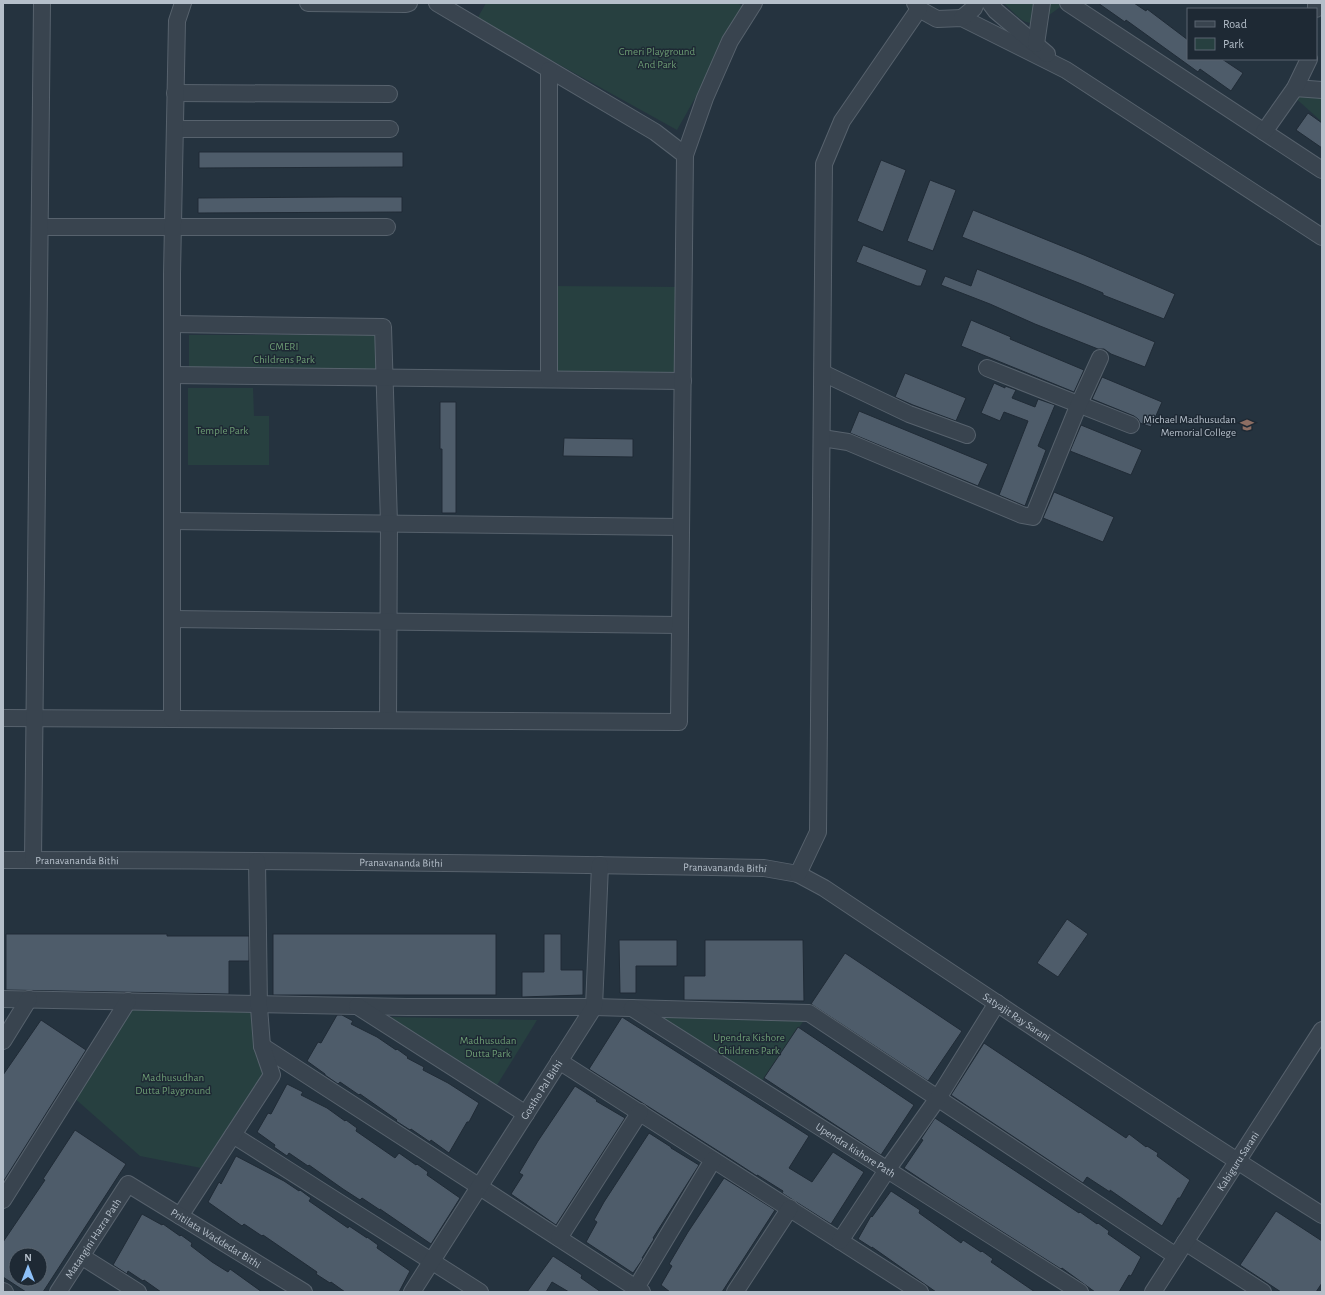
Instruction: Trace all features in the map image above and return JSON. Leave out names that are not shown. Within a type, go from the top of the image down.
[{"type":"street","points":[[33,860],[42,3]]},
{"type":"street","points":[[172,719],[172,324],[176,21],[184,3]]},
{"type":"street","points":[[308,3],[409,3]]},
{"type":"street","points":[[437,3],[655,132],[685,155]]},
{"type":"street","points":[[3,718],[679,722],[685,155],[705,98],[730,41],[754,3]]},
{"type":"street","points":[[962,18],[974,8],[976,3]]},
{"type":"street","points":[[990,3],[996,11],[1066,70]]},
{"type":"street","points":[[1036,44],[1042,3]]},
{"type":"street","points":[[1068,3],[1322,170]]},
{"type":"street","points":[[798,874],[818,832],[824,164],[842,121],[917,6],[937,18],[962,18],[1066,70],[1322,237]]},
{"type":"street","points":[[1264,132],[1295,88],[1309,60]]},
{"type":"street","points":[[549,379],[550,70]]},
{"type":"street","points":[[1295,88],[1322,90]]},
{"type":"street","points":[[175,93],[389,94]]},
{"type":"street","points":[[175,129],[390,129]]},
{"type":"street","points":[[40,227],[387,227]]},
{"type":"street","points":[[172,324],[383,327],[389,523],[388,720]]},
{"type":"street","points":[[822,438],[848,442],[1022,515],[1033,517],[1079,404],[1100,358]]},
{"type":"street","points":[[988,368],[1131,425]]},
{"type":"street","points":[[823,373],[909,414],[966,435]]},
{"type":"street","points":[[172,376],[683,381]]},
{"type":"street","points":[[172,521],[681,527]]},
{"type":"street","points":[[172,618],[680,625]]},
{"type":"street","name":"Pranavananda Bithi","points":[[3,860],[600,865],[764,868],[798,874]]},
{"type":"street","points":[[180,1216],[272,1075],[262,1046],[259,1004],[257,861]]},
{"type":"street","points":[[594,1007],[600,865]]},
{"type":"street","name":"Satyajit Ray Sarani","points":[[798,874],[824,888],[1237,1161],[1322,1215]]},
{"type":"street","points":[[3,999],[356,1006],[594,1007],[809,1012],[1176,1256]]},
{"type":"street","points":[[3,1041],[29,999]]},
{"type":"street","points":[[3,1200],[128,1001]]},
{"type":"street","points":[[840,1241],[887,1170],[938,1098],[997,1003]]},
{"type":"street","points":[[356,1006],[526,1114]]},
{"type":"street","name":"Gostho Pal Bithi","points":[[412,1292],[594,1007]]},
{"type":"street","name":"Upendra kishore Path","points":[[632,1008],[1080,1292]]},
{"type":"street","name":"Kabiguru Sarani","points":[[1153,1292],[1322,1030]]},
{"type":"street","points":[[262,1046],[639,1290],[713,1160]]},
{"type":"street","points":[[559,1061],[920,1292]]},
{"type":"street","points":[[559,1238],[640,1112]]},
{"type":"street","points":[[233,1135],[480,1292]]},
{"type":"street","name":"Pritilata Waddedar Bithi","points":[[128,1184],[304,1292]]},
{"type":"street","name":"Matangini Hazra Path","points":[[58,1292],[128,1184]]},
{"type":"street","points":[[735,1292],[790,1208]]},
{"type":"street","points":[[1185,1242],[1263,1292]]},
{"type":"street","points":[[81,1256],[138,1292]]},
{"type":"green space","name":"Cmeri Playground And Park","points":[[486,3],[737,3],[746,8],[677,130],[477,19]]},
{"type":"green space","points":[[1004,3],[1060,3],[1060,7],[1039,21],[1030,23],[1021,19]]},
{"type":"green space","points":[[1322,93],[1322,122],[1291,94]]},
{"type":"green space","points":[[553,286],[680,287],[683,381],[549,379]]},
{"type":"green space","name":"CMERI Childrens Park","points":[[189,335],[379,335],[379,371],[189,370]]},
{"type":"green space","name":"Temple Park","points":[[188,388],[253,388],[254,416],[269,416],[269,465],[188,465]]},
{"type":"green space","name":"Madhusudhan Dutta Playground","points":[[129,1005],[259,1007],[269,1079],[206,1169],[140,1156],[72,1096]]},
{"type":"green space","name":"Upendra Kishore Childrens Park","points":[[644,1011],[809,1013],[757,1088]]},
{"type":"green space","name":"Madhusudan Dutta Park","points":[[390,1017],[537,1020],[497,1085]]},
{"type":"building","points":[[1098,3],[1134,3],[1146,11],[1147,9],[1187,39],[1187,60],[1224,60],[1243,73],[1231,91],[1200,69],[1198,72],[1126,20],[1125,22]]},
{"type":"building","points":[[1308,113],[1322,123],[1322,148],[1296,130]]},
{"type":"building","points":[[199,152],[403,152],[403,167],[199,168]]},
{"type":"building","points":[[881,160],[906,170],[883,232],[857,221]]},
{"type":"building","points":[[930,180],[956,190],[933,251],[907,241]]},
{"type":"building","points":[[402,197],[402,212],[198,213],[198,198]]},
{"type":"building","points":[[973,210],[1175,294],[1164,319],[1103,295],[1103,293],[1079,283],[962,237]]},
{"type":"building","points":[[863,245],[927,270],[921,286],[917,286],[856,262]]},
{"type":"building","points":[[977,269],[1155,342],[1145,367],[1111,354],[1104,349],[1098,349],[941,285],[945,276],[971,286]]},
{"type":"building","points":[[971,320],[1011,337],[1010,339],[1084,370],[1074,392],[961,346]]},
{"type":"building","points":[[905,373],[966,398],[956,421],[895,397]]},
{"type":"building","points":[[1102,377],[1162,402],[1151,427],[1140,423],[1134,416],[1092,399]]},
{"type":"building","points":[[994,383],[1005,388],[1005,386],[1016,390],[1012,398],[1035,407],[1038,399],[1055,405],[1038,446],[1046,450],[1025,506],[999,495],[1028,421],[1004,412],[1000,421],[981,413]]},
{"type":"building","points":[[440,402],[456,402],[456,513],[442,513]]},
{"type":"building","points":[[859,411],[988,464],[978,486],[850,433]]},
{"type":"building","points":[[1081,425],[1142,450],[1131,475],[1070,451]]},
{"type":"building","points":[[564,438],[633,439],[633,457],[563,456]]},
{"type":"building","points":[[1054,492],[1114,517],[1103,542],[1043,518]]},
{"type":"building","points":[[1067,919],[1088,934],[1058,977],[1037,963]]},
{"type":"building","points":[[6,934],[167,934],[167,936],[249,936],[249,961],[229,961],[229,994],[6,990]]},
{"type":"building","points":[[273,934],[496,934],[496,995],[273,995]]},
{"type":"building","points":[[544,934],[561,934],[561,970],[583,970],[583,995],[522,997],[522,972],[544,972]]},
{"type":"building","points":[[619,940],[677,940],[677,966],[636,966],[636,993],[620,993]]},
{"type":"building","points":[[705,940],[803,940],[804,1001],[684,1000],[684,976],[705,976]]},
{"type":"building","points":[[845,953],[962,1031],[928,1081],[811,1004]]},
{"type":"building","points":[[337,1015],[342,1015],[353,1021],[351,1024],[377,1037],[396,1050],[397,1049],[408,1057],[407,1058],[424,1067],[423,1070],[448,1083],[479,1103],[469,1122],[467,1122],[449,1153],[431,1140],[430,1142],[396,1121],[397,1120],[360,1094],[359,1095],[340,1082],[338,1084],[307,1061],[318,1042],[321,1043]]},
{"type":"building","points":[[622,1017],[809,1136],[789,1168],[812,1182],[833,1152],[864,1172],[831,1224],[782,1193],[783,1191],[589,1069]]},
{"type":"building","points":[[41,1020],[86,1050],[3,1182],[3,1075]]},
{"type":"building","points":[[798,1027],[914,1105],[881,1155],[764,1078]]},
{"type":"building","points":[[984,1043],[1126,1138],[1129,1134],[1146,1147],[1147,1146],[1158,1153],[1157,1156],[1190,1180],[1162,1226],[1110,1190],[1110,1192],[1087,1177],[1083,1183],[951,1095]]},
{"type":"building","points":[[287,1084],[303,1092],[301,1095],[327,1108],[345,1121],[346,1120],[357,1128],[356,1131],[395,1158],[399,1153],[416,1165],[417,1164],[428,1172],[427,1175],[460,1198],[431,1244],[380,1209],[362,1198],[360,1200],[343,1189],[309,1165],[308,1166],[289,1153],[287,1156],[257,1132],[268,1113],[271,1114]]},
{"type":"building","points":[[575,1086],[597,1100],[596,1101],[625,1118],[556,1225],[511,1194],[523,1175],[519,1173],[538,1141]]},
{"type":"building","points":[[935,1118],[1079,1213],[1080,1212],[1097,1224],[1098,1223],[1109,1231],[1108,1234],[1141,1257],[1131,1276],[1129,1275],[1119,1292],[1095,1292],[1062,1268],[1061,1269],[904,1168],[923,1140],[921,1139]]},
{"type":"building","points":[[75,1130],[126,1164],[48,1284],[48,1247],[8,1247],[8,1280],[3,1277],[3,1242],[45,1180],[43,1179]]},
{"type":"building","points":[[649,1133],[699,1165],[633,1273],[586,1242],[597,1222],[594,1220],[604,1202]]},
{"type":"building","points":[[236,1156],[284,1181],[299,1191],[300,1190],[311,1198],[309,1201],[348,1228],[349,1226],[367,1237],[378,1245],[377,1248],[410,1271],[399,1292],[345,1292],[316,1274],[317,1272],[263,1235],[262,1236],[244,1224],[242,1226],[208,1202],[219,1182],[221,1184]]},
{"type":"building","points":[[724,1178],[775,1210],[722,1292],[670,1292],[661,1285],[672,1266],[669,1264],[688,1232]]},
{"type":"building","points":[[891,1191],[920,1210],[919,1213],[961,1243],[963,1240],[981,1252],[982,1251],[993,1259],[991,1262],[1035,1292],[936,1292],[872,1247],[858,1239],[871,1216],[872,1217]]},
{"type":"building","points":[[1276,1211],[1322,1241],[1322,1283],[1316,1292],[1281,1292],[1240,1265]]},
{"type":"building","points":[[142,1214],[162,1225],[163,1224],[180,1236],[181,1235],[192,1243],[191,1246],[212,1262],[228,1272],[230,1269],[262,1292],[161,1292],[128,1271],[127,1274],[113,1265]]},
{"type":"building","points":[[553,1256],[582,1275],[581,1278],[601,1292],[569,1292],[552,1282],[546,1292],[527,1292]]},
{"type":"building","points":[[18,1287],[46,1287],[43,1292],[26,1292]]},
{"type":"place","name":"Michael Madhusudan Memorial College","points":[[1247,425]]}]
